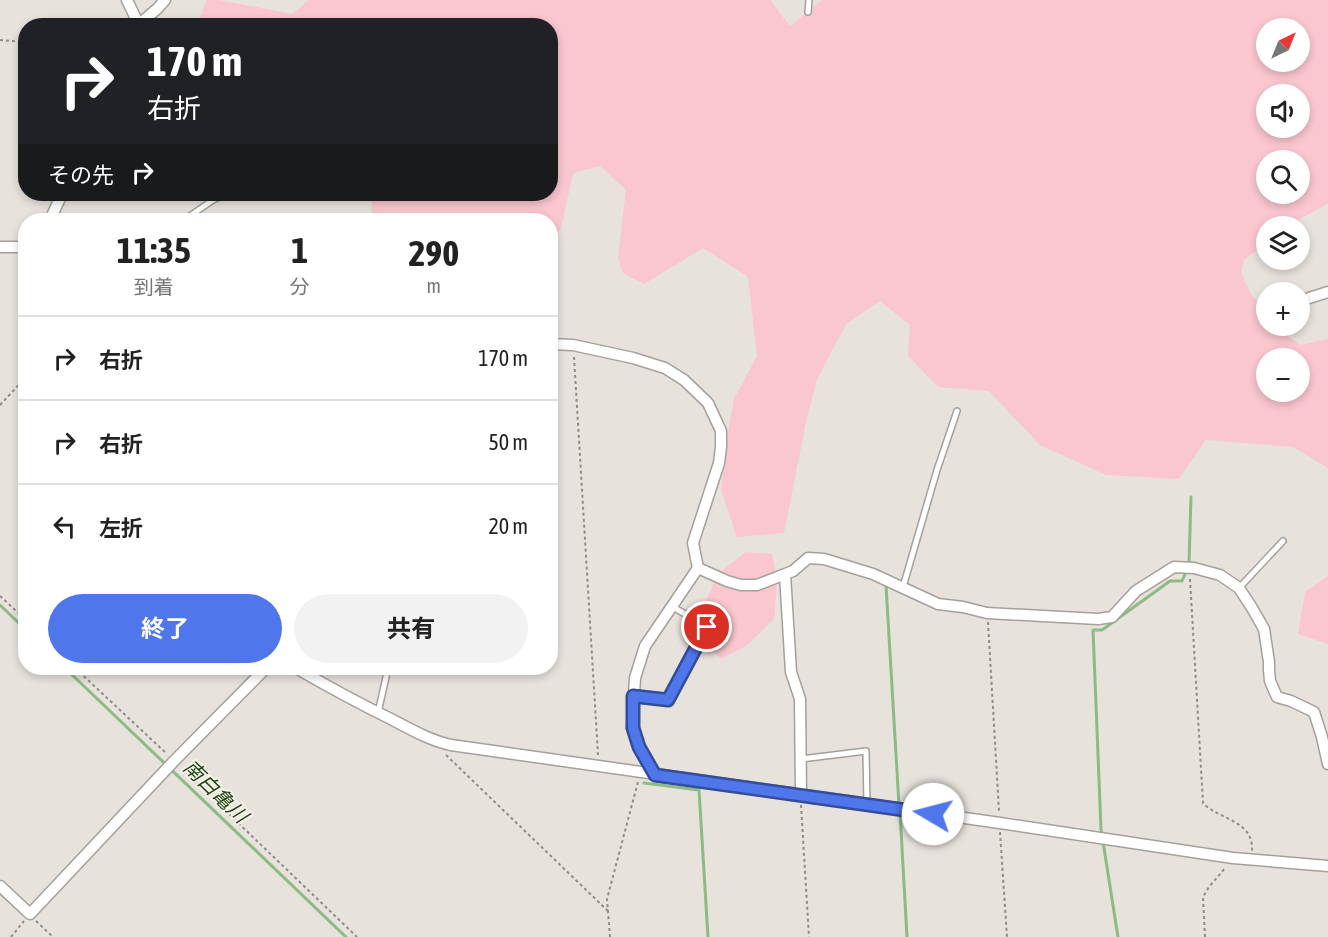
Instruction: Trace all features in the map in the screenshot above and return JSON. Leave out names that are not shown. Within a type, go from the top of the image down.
[{"type":"street","points":[[128,0],[135,18]]},
{"type":"street","points":[[145,18],[165,0]]},
{"type":"street","points":[[0,247],[18,247]]},
{"type":"street","points":[[1310,298],[1328,292]]},
{"type":"street","points":[[558,344],[573,345],[633,358],[665,368],[684,380],[708,403],[721,431],[719,463],[693,543],[698,568],[645,646],[635,678],[633,728],[639,747],[655,775]]},
{"type":"street","points":[[698,568],[727,581],[741,585],[757,585],[793,571],[808,558],[824,559],[873,574],[938,604],[987,613],[1098,619],[1112,617],[1136,591],[1174,567],[1194,567],[1220,575],[1239,588],[1264,630],[1270,681],[1277,697],[1314,712],[1328,764]]},
{"type":"street","points":[[785,574],[791,672],[801,699],[801,795]]},
{"type":"street","points":[[0,886],[30,914],[174,761],[259,675]]},
{"type":"street","points":[[307,675],[443,744],[1233,858],[1328,866]]},
{"type":"lane","points":[[808,12],[809,0]]},
{"type":"lane","points":[[194,213],[212,201]]},
{"type":"lane","points":[[903,587],[937,470],[957,411]]},
{"type":"lane","points":[[1239,588],[1282,541]]},
{"type":"lane","points":[[633,696],[668,700],[707,627],[673,607]]},
{"type":"lane","points":[[378,712],[386,675]]},
{"type":"lane","points":[[801,759],[866,752],[867,805]]},
{"type":"path","points":[[0,40],[18,41]]},
{"type":"path","points":[[573,345],[599,767]]},
{"type":"path","points":[[0,405],[18,386]]},
{"type":"path","points":[[1186,567],[1190,579],[1203,803],[1209,809],[1232,819],[1251,836],[1253,843],[1251,859]]},
{"type":"path","points":[[0,596],[18,613]]},
{"type":"path","points":[[987,613],[1007,937]]},
{"type":"path","points":[[82,675],[357,937]]},
{"type":"path","points":[[443,744],[447,757],[608,911]]},
{"type":"path","points":[[610,937],[607,899],[640,773]]},
{"type":"path","points":[[801,795],[809,937]]},
{"type":"path","points":[[1205,937],[1203,897],[1233,858]]},
{"type":"path","points":[[11,937],[30,914],[53,937]]},
{"type":"shaded area","points":[[207,0],[219,0],[293,14],[309,0],[770,0],[790,26],[822,0],[1328,0],[1328,204],[1305,216],[1256,216],[1256,251],[1244,260],[1241,273],[1256,301],[1256,336],[1287,336],[1301,345],[1328,339],[1328,468],[1293,447],[1206,440],[1179,479],[1106,475],[1040,445],[989,391],[938,387],[908,356],[910,325],[880,301],[846,324],[817,380],[807,417],[784,533],[737,537],[721,490],[734,399],[757,356],[748,277],[703,248],[644,284],[623,273],[618,258],[626,190],[600,166],[573,173],[561,229],[558,232],[558,213],[371,213],[372,201],[558,201],[558,18],[199,18]]},
{"type":"shaded area","points":[[746,552],[772,554],[777,583],[774,619],[746,646],[721,659],[704,643],[702,609],[719,573]]},
{"type":"shaded area","points":[[1328,576],[1328,644],[1298,634],[1305,592]]},
{"type":"waterway","points":[[1189,564],[1191,497]]},
{"type":"waterway","points":[[1118,937],[1101,829],[1093,630],[1102,630],[1170,581],[1182,581],[1187,570]]},
{"type":"waterway","points":[[886,585],[899,805]]},
{"type":"waterway","name":"南白亀川","points":[[0,605],[18,622]]},
{"type":"waterway","name":"南白亀川","points":[[72,675],[346,937]]},
{"type":"waterway","points":[[644,783],[699,790],[708,937]]},
{"type":"waterway","points":[[900,812],[907,937]]},
{"type":"route","points":[[707,627],[668,700],[633,696],[633,728],[639,747],[655,775],[933,814]]}]
